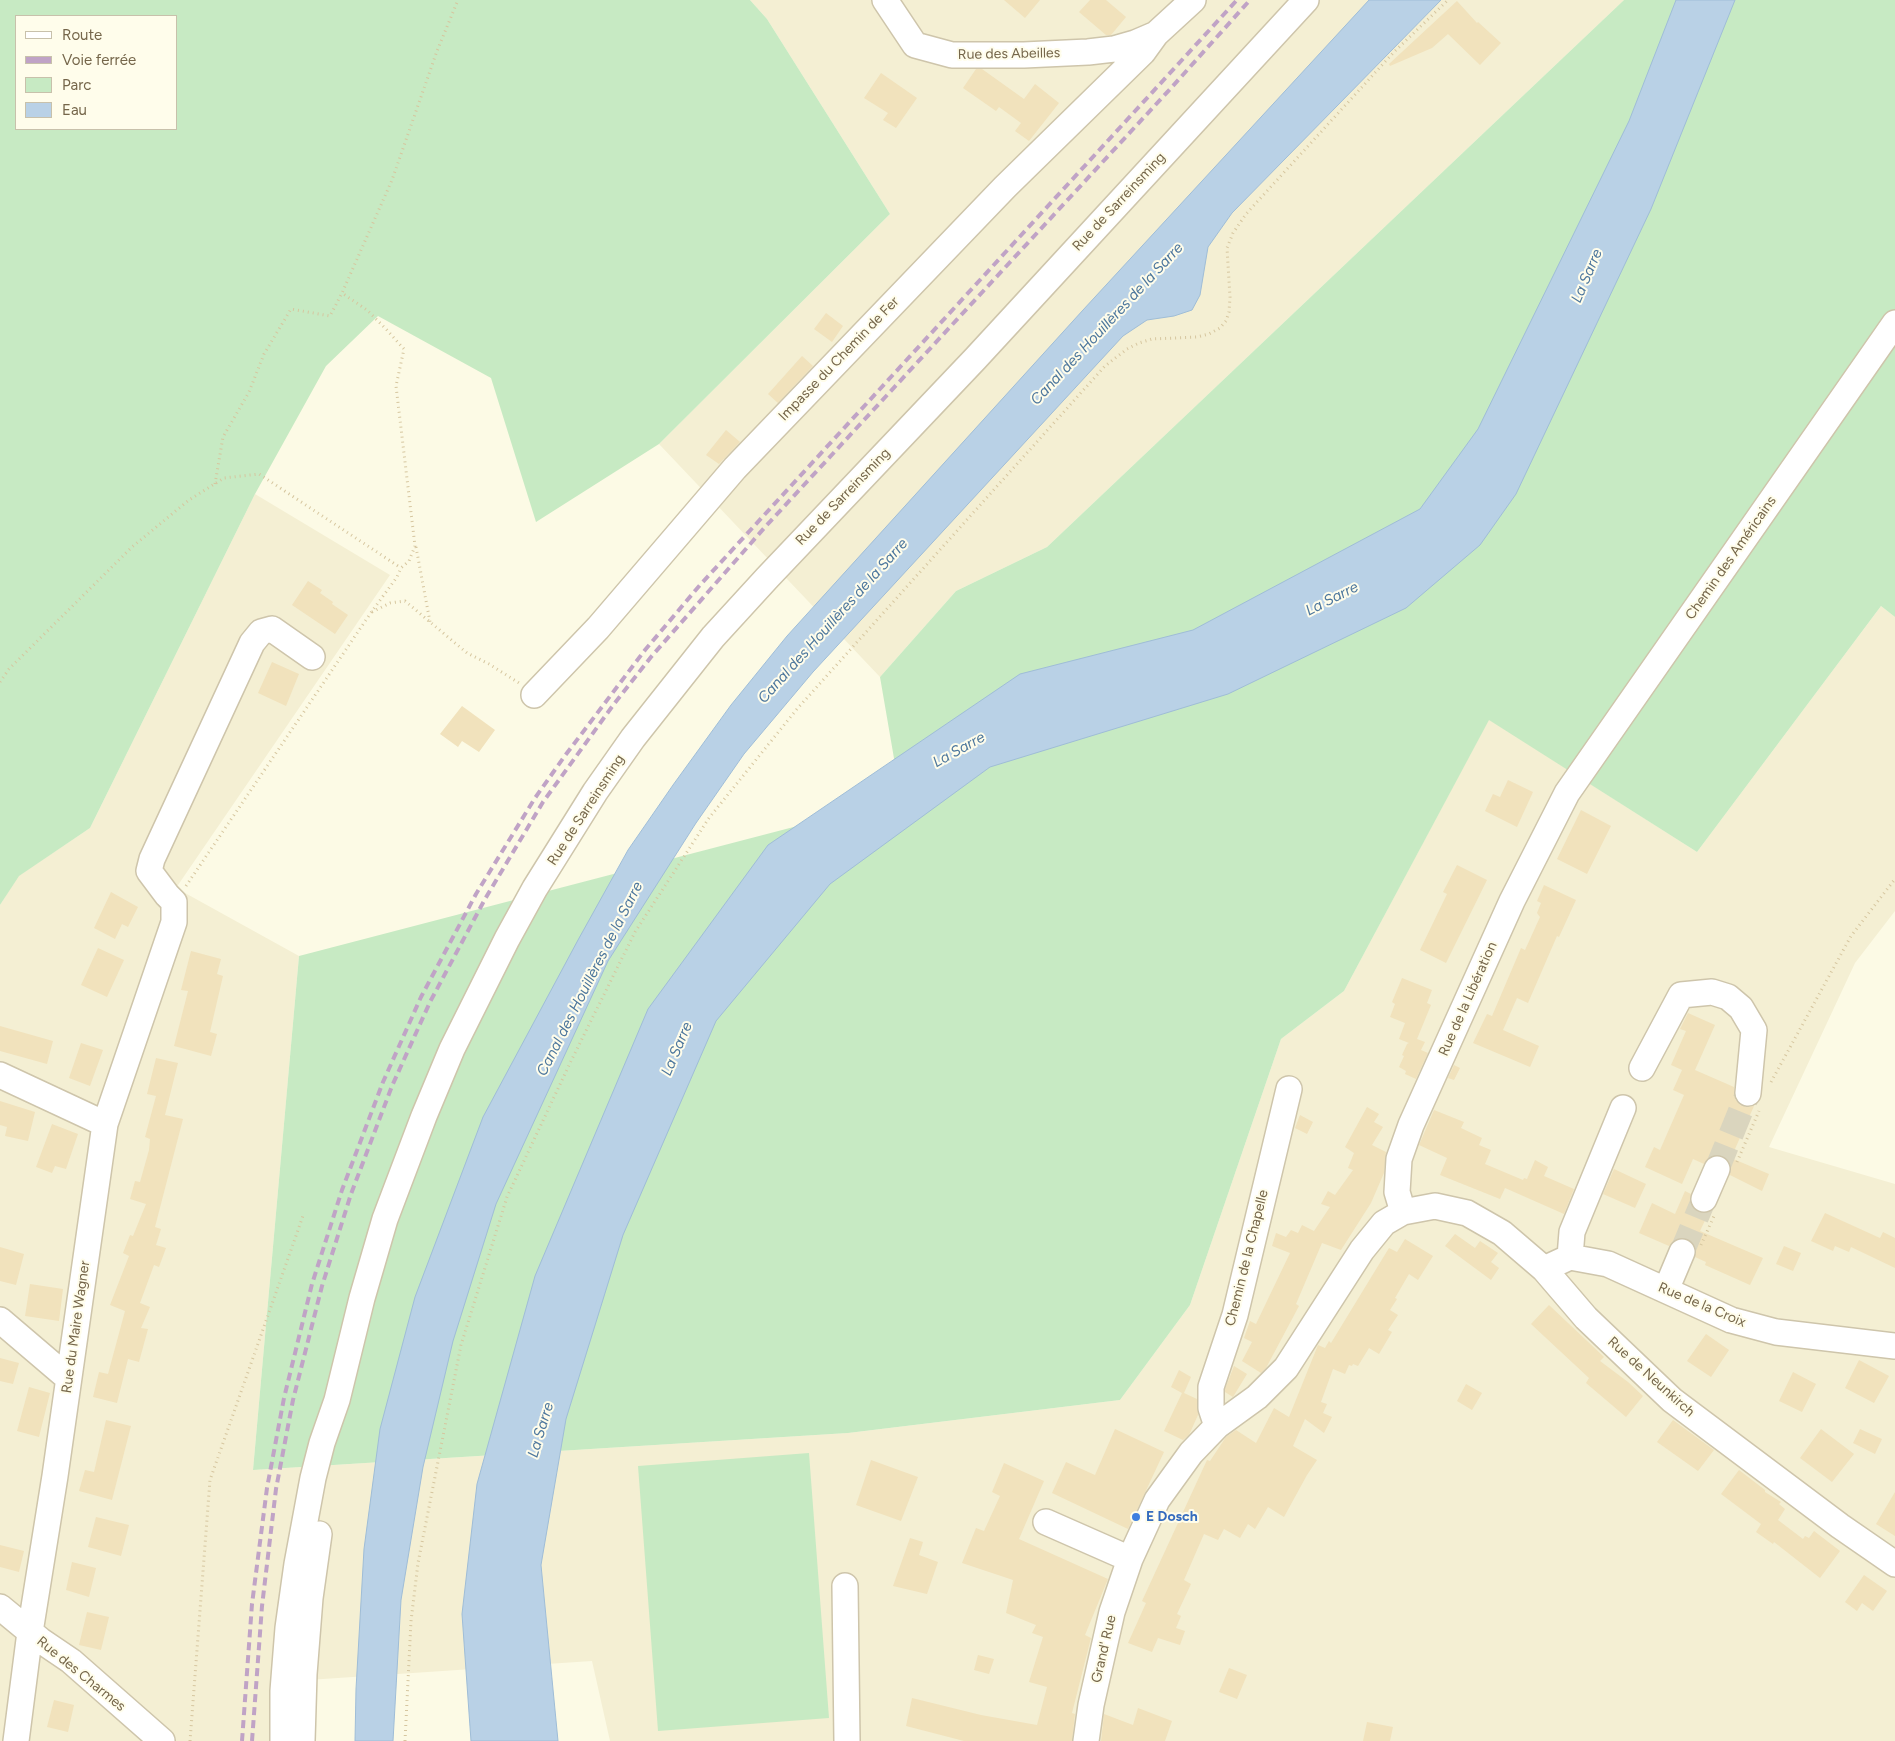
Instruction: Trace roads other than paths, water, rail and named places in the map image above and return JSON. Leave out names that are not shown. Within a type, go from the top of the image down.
[{"type":"street","name":"Rue des Abeilles","points":[[884,0],[915,45],[952,55],[1024,55],[1088,52],[1128,45],[1156,34]]},
{"type":"street","points":[[1156,34],[1193,0]]},
{"type":"street","name":"Rue de Sarreinsming","points":[[337,1400],[362,1298],[386,1220],[424,1116],[452,1049],[507,939],[564,841],[633,738],[713,637],[968,366],[1306,0]]},
{"type":"street","name":"Impasse du Chemin de Fer","points":[[534,695],[598,628],[734,468],[1005,187],[1143,52],[1156,34]]},
{"type":"street","name":"Chemin des Américains","points":[[1567,793],[1895,323]]},
{"type":"street","name":"Rue du Maire Wagner","points":[[16,1741],[30,1632],[105,1124],[174,922],[174,902],[150,871],[152,859],[252,643],[261,632],[272,629],[312,657]]},
{"type":"street","name":"Rue de la Libération","points":[[1403,1212],[1397,1192],[1399,1159],[1411,1125],[1512,901],[1567,793]]},
{"type":"street","points":[[1642,1068],[1681,995],[1712,992],[1728,997],[1741,1008],[1754,1030],[1760,1095]]},
{"type":"street","points":[[0,1075],[105,1124]]},
{"type":"street","name":"Chemin de la Chapelle","points":[[1217,1426],[1211,1408],[1211,1387],[1235,1315],[1289,1089]]},
{"type":"street","points":[[1544,1269],[1570,1257],[1572,1232],[1623,1108]]},
{"type":"street","points":[[1709,1207],[1725,1169]]},
{"type":"street","name":"Rue de Neunkirch","points":[[1403,1212],[1435,1206],[1467,1213],[1502,1233],[1544,1269],[1586,1318],[1672,1400],[1840,1526],[1895,1564]]},
{"type":"street","points":[[1217,1426],[1257,1397],[1286,1368],[1362,1250],[1384,1223],[1403,1212]]},
{"type":"street","points":[[1666,1290],[1690,1251]]},
{"type":"street","name":"Rue de la Croix","points":[[1570,1257],[1608,1264],[1731,1320],[1776,1332],[1895,1346]]},
{"type":"street","points":[[0,1320],[68,1378]]},
{"type":"street","points":[[283,1741],[283,1691],[288,1628],[297,1564],[313,1478],[322,1442],[337,1400]]},
{"type":"street","points":[[302,1741],[304,1674],[310,1598],[337,1400]]},
{"type":"street","name":"Grand' Rue","points":[[1086,1741],[1091,1705],[1112,1612],[1130,1559],[1157,1500],[1190,1453],[1217,1426]]},
{"type":"street","points":[[1046,1522],[1130,1559]]},
{"type":"street","points":[[845,1586],[847,1741]]},
{"type":"street","name":"Rue des Charmes","points":[[0,1607],[70,1661],[162,1741]]},
{"type":"water","name":"Canal des Houillères de la Sarre","points":[[1369,0],[1441,0],[1232,213],[1208,247],[1200,295],[1192,310],[1174,316],[1147,320],[1123,336],[813,672],[744,754],[696,823],[608,961],[496,1204],[453,1341],[423,1467],[401,1600],[393,1741],[355,1741],[364,1549],[380,1429],[415,1297],[483,1117],[628,850],[731,705],[787,636],[1083,310]]},
{"type":"water","name":"La Sarre","points":[[1676,0],[1735,0],[1651,209],[1516,494],[1480,545],[1406,608],[1228,694],[990,767],[830,884],[716,1021],[623,1235],[566,1419],[541,1565],[558,1741],[471,1741],[462,1614],[477,1484],[535,1276],[648,1009],[768,845],[1020,674],[1193,630],[1420,509],[1478,429],[1629,121]]},
{"type":"tunnel","points":[[1717,1169],[1748,1093]]},
{"type":"tunnel","points":[[1682,1252],[1704,1199]]},
{"type":"railway","points":[[242,1741],[252,1604],[267,1488],[284,1398],[312,1284],[342,1190],[383,1082],[421,997],[476,894],[535,798],[564,757],[645,650],[700,585],[1237,0]]},
{"type":"railway","points":[[252,1741],[262,1606],[276,1489],[293,1400],[322,1286],[351,1194],[392,1086],[430,1002],[485,899],[543,802],[614,704],[651,657],[766,526],[1172,87],[1250,0]]},
{"type":"place","name":"E Dosch","points":[[1136,1517]]}]
